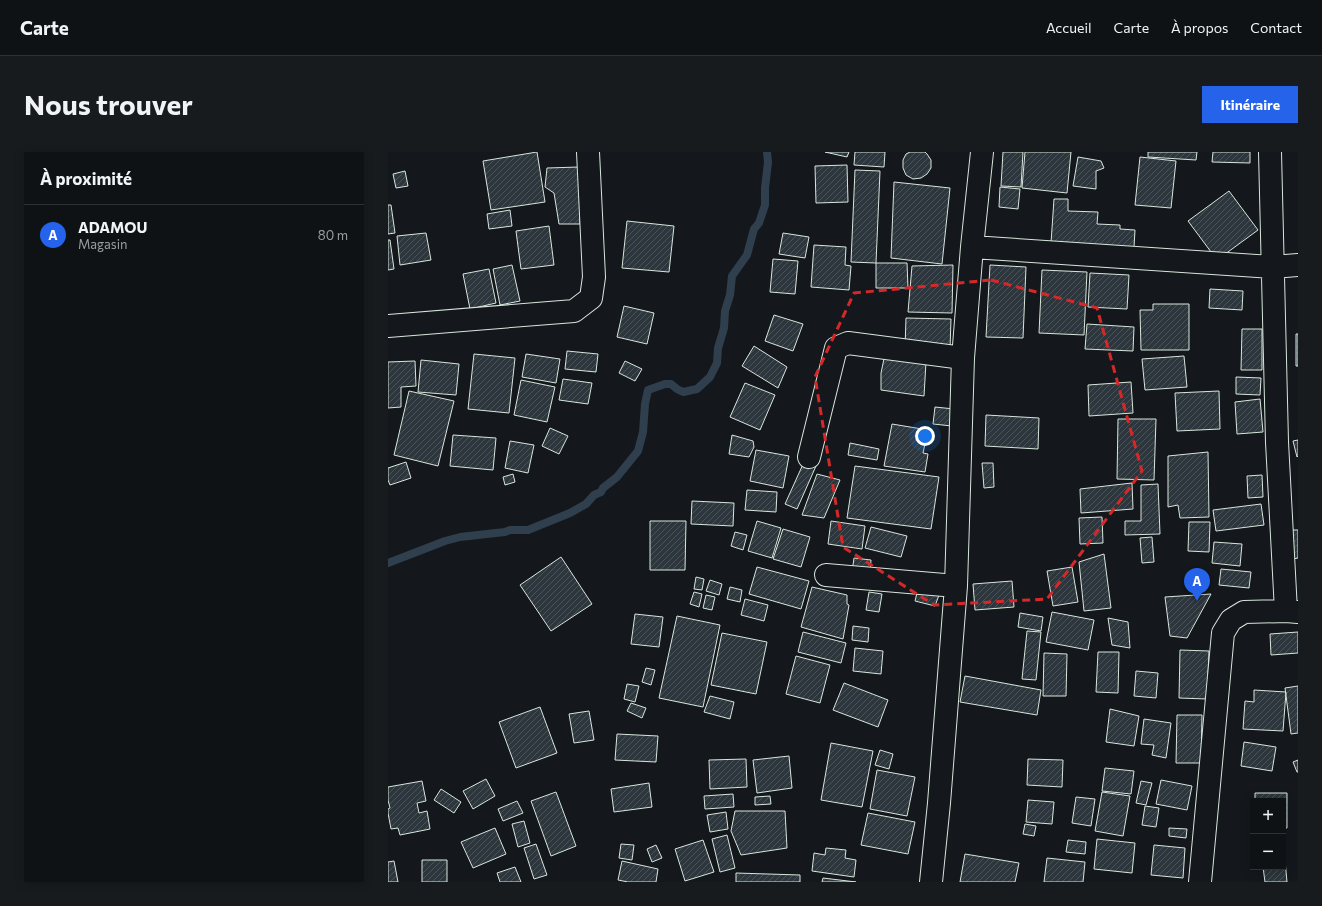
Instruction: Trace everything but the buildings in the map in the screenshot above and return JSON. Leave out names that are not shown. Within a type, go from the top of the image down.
[{"type":"street","points":[[388,326],[574,311],[591,298],[594,277],[588,152]]},
{"type":"street","points":[[931,882],[939,803],[956,586],[963,358],[972,247],[982,152]]},
{"type":"street","points":[[1200,882],[1223,633],[1231,620],[1244,612],[1292,611],[1278,442],[1270,152]]},
{"type":"street","points":[[972,247],[1273,267],[1298,265]]},
{"type":"street","points":[[809,456],[836,348],[848,343],[963,358]]},
{"type":"street","points":[[826,575],[956,586]]},
{"type":"highlighted area","points":[[991,280],[1097,308],[1142,471],[1047,599],[934,605],[843,547],[815,377],[854,293]]},
{"type":"waterway","points":[[388,563],[445,541],[460,537],[505,532],[510,530],[528,530],[570,513],[586,504],[594,495],[601,492],[603,488],[617,477],[638,451],[643,432],[645,404],[648,390],[665,384],[671,384],[683,392],[697,389],[710,377],[717,363],[718,348],[724,328],[725,311],[730,295],[732,276],[747,255],[754,229],[759,223],[765,205],[768,162],[767,152]]},
{"type":"place","name":"ADAMOU","points":[[1197,601]]}]
